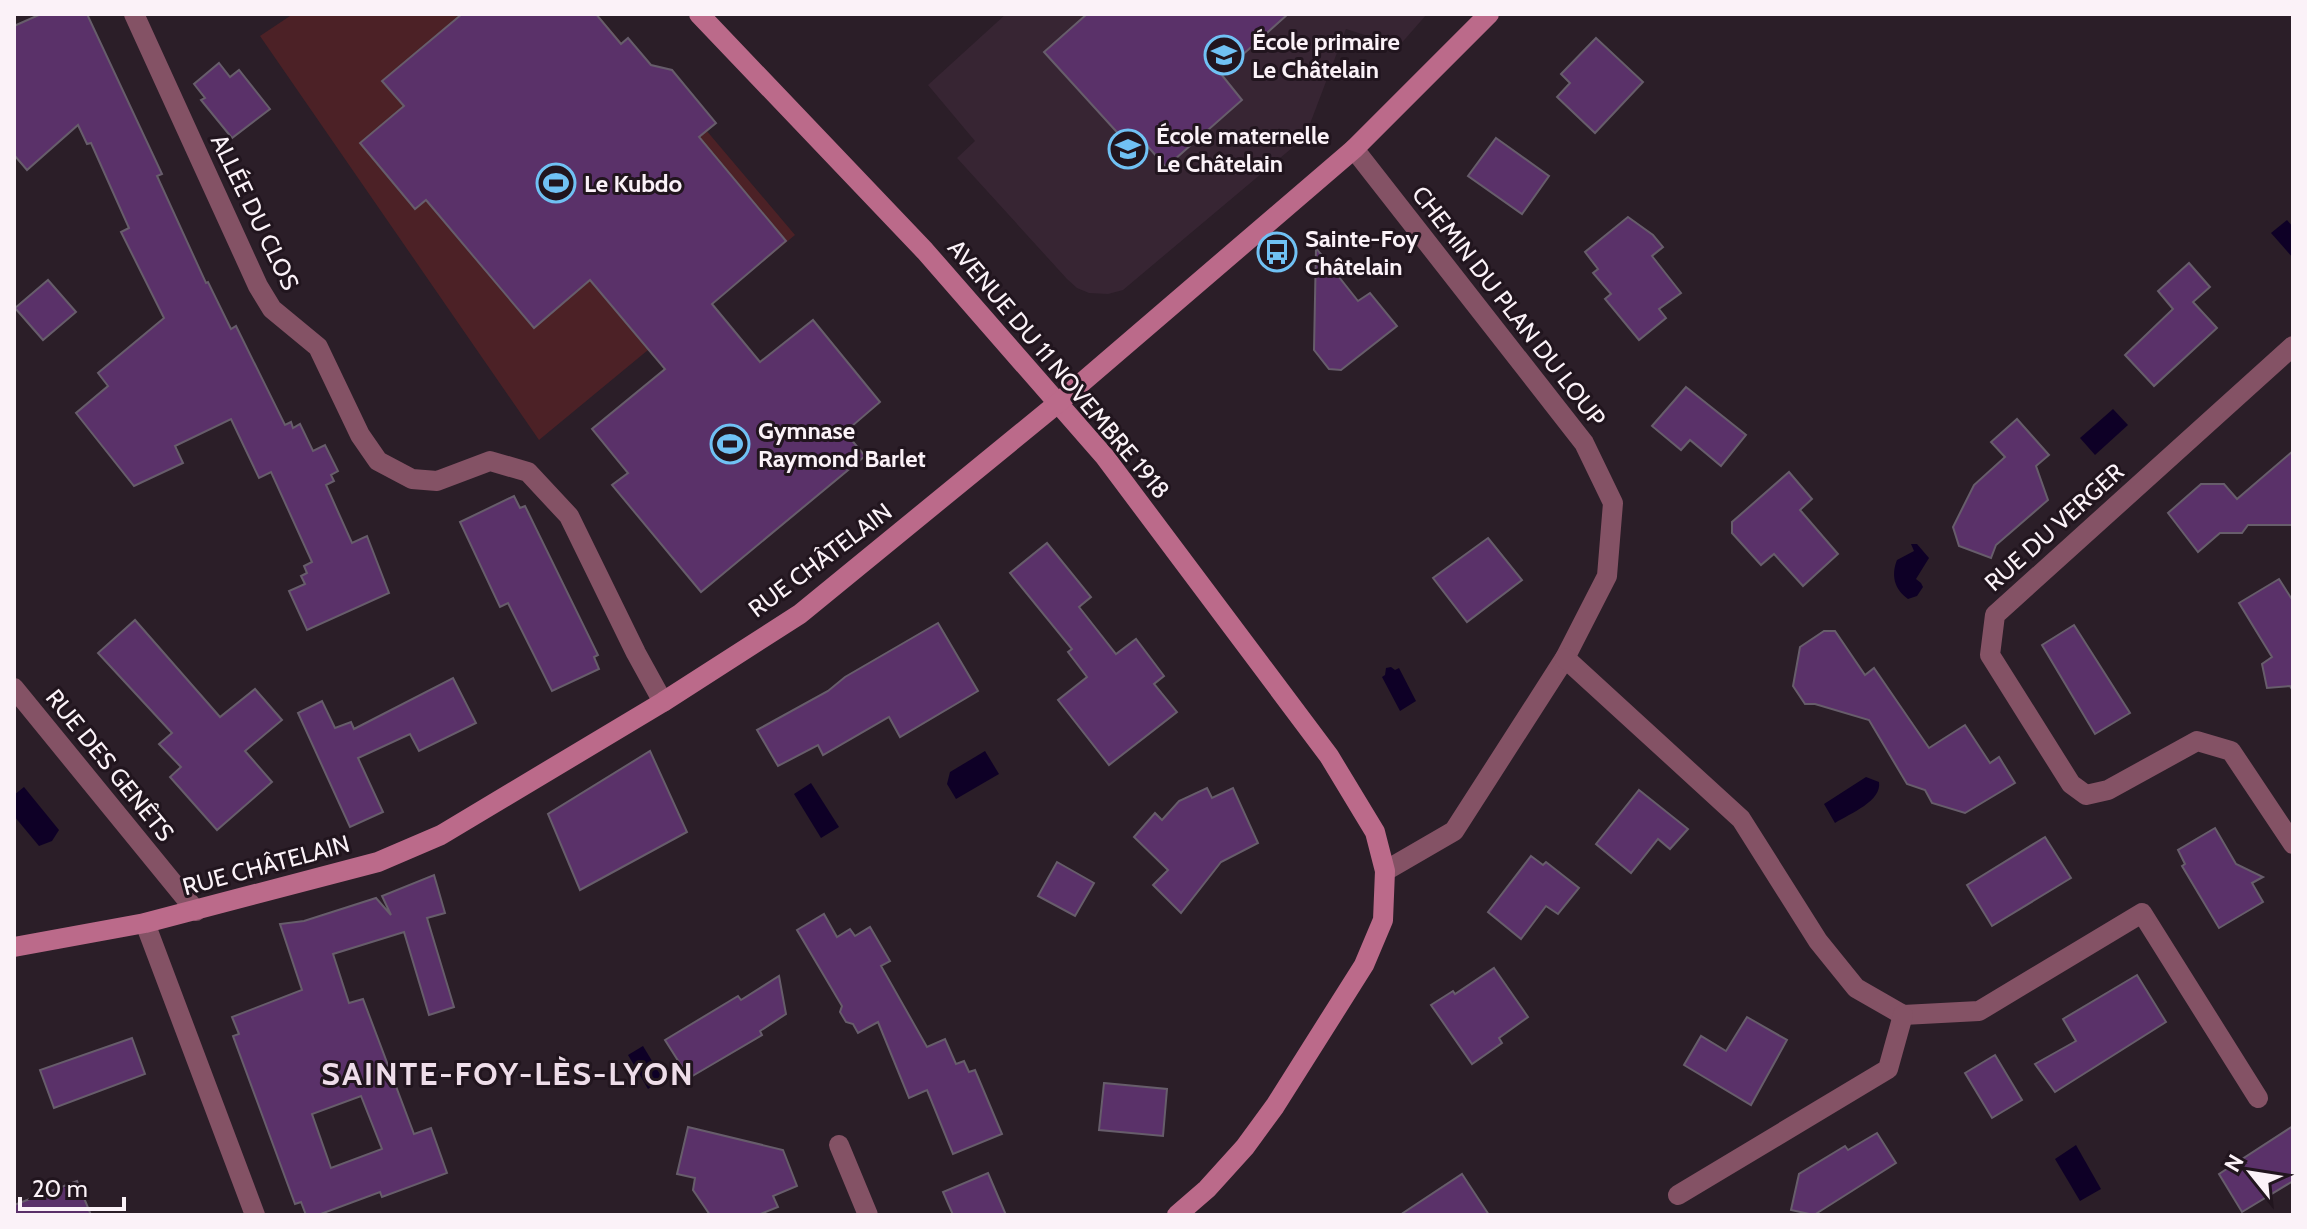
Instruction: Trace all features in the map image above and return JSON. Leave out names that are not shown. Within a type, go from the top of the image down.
[{"type":"street","name":"ALLÉE DU CLOS","points":[[134,14],[258,286],[272,309],[318,347],[360,435],[378,461],[412,479],[437,481],[490,461],[528,472],[569,516],[663,702]]},
{"type":"street","name":"AVENUE DU 11 NOVEMBRE 1918","points":[[699,14],[925,251],[1105,457],[1329,756],[1375,832],[1385,871]]},
{"type":"street","name":"RUE CHÂTELAIN","points":[[14,947],[145,923],[378,862],[441,835],[663,702],[800,614],[1058,403],[1354,149],[1489,14]]},
{"type":"street","name":"CHEMIN DU PLAN DU LOUP","points":[[1354,149],[1584,443],[1613,503],[1607,576],[1565,658],[1454,831],[1385,871]]},
{"type":"street","name":"RUE DU VERGER","points":[[2293,346],[1995,615],[1990,655],[2071,784],[2086,795],[2108,790],[2197,741],[2231,751],[2293,844]]},
{"type":"street","points":[[1565,658],[1741,819],[1818,941],[1856,988],[1903,1015],[1979,1011],[2142,913],[2258,1098]]},
{"type":"street","name":"RUE DES GENÊTS","points":[[14,688],[196,911]]},
{"type":"street","points":[[1177,1215],[1207,1189],[1245,1147],[1275,1106],[1364,965],[1383,920],[1385,871]]},
{"type":"street","points":[[145,923],[255,1215]]},
{"type":"street","points":[[1678,1195],[1888,1069],[1903,1015]]},
{"type":"street","points":[[839,1145],[868,1215]]},
{"type":"shaded area","name":"Le Kubdo","points":[[293,14],[597,14],[622,43],[628,38],[795,235],[652,354],[648,350],[539,440],[260,36]]},
{"type":"shaded area","name":"École maternelle Le Châtelain","points":[[1006,14],[1427,14],[1399,46],[1346,29],[1305,137],[1123,290],[1108,294],[1089,293],[1067,279],[957,158],[975,141],[928,85]]},
{"type":"shaded area","points":[[2287,220],[2293,227],[2293,258],[2271,233]]},
{"type":"shaded area","points":[[2113,409],[2128,425],[2095,455],[2080,438]]},
{"type":"shaded area","points":[[1911,544],[1917,544],[1929,558],[1916,579],[1923,587],[1917,596],[1908,599],[1897,586],[1894,571],[1897,560],[1914,551]]},
{"type":"shaded area","points":[[1386,668],[1395,670],[1399,668],[1416,701],[1400,711],[1382,677]]},
{"type":"shaded area","points":[[985,751],[999,774],[956,799],[947,784],[950,772]]},
{"type":"shaded area","points":[[1866,777],[1879,782],[1876,795],[1835,823],[1824,804]]},
{"type":"shaded area","points":[[811,783],[839,827],[821,838],[794,794]]},
{"type":"shaded area","points":[[24,787],[59,830],[52,841],[39,846],[14,816],[14,795]]},
{"type":"shaded area","points":[[643,1046],[663,1079],[648,1089],[628,1055]]},
{"type":"shaded area","points":[[2076,1145],[2101,1189],[2080,1201],[2055,1159]]},
{"type":"building","points":[[41,14],[87,14],[162,174],[157,176],[206,283],[231,329],[236,326],[285,425],[291,422],[293,428],[300,424],[313,451],[325,445],[338,471],[331,475],[334,481],[326,485],[352,543],[367,536],[389,593],[307,630],[289,591],[305,584],[301,576],[307,573],[304,566],[312,562],[271,472],[259,478],[231,419],[175,446],[183,463],[134,486],[76,413],[108,386],[98,373],[164,318],[121,232],[129,228],[91,143],[87,144],[78,125],[27,170],[14,155],[14,26]]},
{"type":"building","name":"Le Kubdo","points":[[462,14],[596,14],[621,44],[628,38],[651,65],[672,70],[716,123],[699,137],[786,241],[712,304],[760,362],[813,320],[880,402],[845,432],[865,456],[701,592],[612,485],[628,473],[592,429],[665,369],[590,280],[534,328],[426,200],[415,209],[360,143],[404,106],[382,81]]},
{"type":"building","points":[[1087,14],[1288,14],[1221,74],[1242,100],[1166,167],[1135,132],[1125,141],[1044,52]]},
{"type":"building","points":[[1596,38],[1643,82],[1595,133],[1557,97],[1570,83],[1561,74]]},
{"type":"building","points":[[219,63],[230,77],[239,70],[270,109],[232,138],[201,100],[205,98],[194,84]]},
{"type":"building","points":[[1496,138],[1549,176],[1522,214],[1468,176]]},
{"type":"building","points":[[1628,217],[1653,235],[1663,247],[1652,256],[1681,293],[1659,309],[1666,318],[1639,340],[1605,299],[1611,294],[1593,273],[1598,269],[1585,252]]},
{"type":"building","points":[[1316,248],[1358,301],[1370,293],[1397,326],[1341,370],[1329,369],[1314,350]]},
{"type":"building","points":[[2189,263],[2210,287],[2193,302],[2217,328],[2154,386],[2125,355],[2173,309],[2158,291]]},
{"type":"building","points":[[48,280],[76,312],[43,340],[15,308]]},
{"type":"building","points":[[1686,387],[1746,435],[1721,466],[1690,440],[1681,450],[1652,426]]},
{"type":"building","points":[[2017,419],[2049,455],[2036,466],[2048,500],[1996,545],[1991,558],[1959,546],[1953,527],[1974,485],[2005,457],[1991,442]]},
{"type":"building","points":[[2293,451],[2293,525],[2248,525],[2242,533],[2220,533],[2198,552],[2168,513],[2201,484],[2224,484],[2237,499]]},
{"type":"building","points":[[1789,472],[1812,499],[1800,510],[1838,554],[1803,586],[1774,554],[1761,565],[1732,533],[1732,522]]},
{"type":"building","points":[[514,496],[520,508],[525,506],[598,655],[594,657],[599,669],[552,691],[508,603],[500,607],[460,522]]},
{"type":"building","points":[[1488,538],[1522,580],[1467,622],[1433,578]]},
{"type":"building","points":[[1047,543],[1091,597],[1079,607],[1116,654],[1136,639],[1164,676],[1154,684],[1177,712],[1109,765],[1058,700],[1087,677],[1068,652],[1072,649],[1010,573]]},
{"type":"building","points":[[2279,579],[2293,601],[2293,691],[2290,686],[2267,688],[2262,664],[2272,657],[2239,603]]},
{"type":"building","points":[[135,620],[220,717],[255,689],[282,720],[245,751],[272,782],[217,830],[170,777],[181,767],[159,744],[172,733],[98,653]]},
{"type":"building","points":[[938,623],[978,691],[900,737],[889,717],[823,755],[818,745],[778,766],[757,730],[828,691],[845,677]]},
{"type":"building","points":[[2074,625],[2130,713],[2095,734],[2042,645]]},
{"type":"building","points":[[1824,631],[1835,631],[1865,675],[1874,668],[1929,748],[1965,725],[1990,763],[1999,757],[2015,783],[1965,813],[1932,803],[1925,790],[1907,784],[1869,720],[1815,704],[1805,704],[1793,686],[1800,647]]},
{"type":"building","points":[[453,678],[476,723],[419,751],[410,734],[358,758],[383,812],[350,827],[298,713],[322,701],[335,728],[351,722],[354,729]]},
{"type":"building","points":[[650,751],[687,832],[580,890],[548,814]]},
{"type":"building","points":[[1207,788],[1212,798],[1233,788],[1258,843],[1221,862],[1181,913],[1153,885],[1168,870],[1134,837],[1155,813],[1162,820],[1179,801]]},
{"type":"building","points":[[1639,790],[1688,829],[1670,849],[1658,839],[1631,873],[1596,844]]},
{"type":"building","points":[[2215,828],[2236,864],[2263,877],[2252,883],[2263,902],[2219,928],[2182,866],[2185,864],[2178,850]]},
{"type":"building","points":[[2045,837],[2071,878],[1992,926],[1967,885]]},
{"type":"building","points":[[1531,856],[1543,865],[1546,862],[1579,888],[1558,914],[1546,906],[1521,939],[1488,912]]},
{"type":"building","points":[[1057,862],[1094,883],[1075,916],[1038,896]]},
{"type":"building","points":[[434,875],[445,913],[427,918],[454,1007],[429,1015],[404,932],[333,954],[349,1003],[363,999],[414,1134],[431,1128],[447,1173],[382,1197],[380,1192],[318,1215],[306,1215],[301,1202],[295,1204],[233,1036],[239,1034],[232,1017],[302,990],[280,924],[304,921],[376,898],[391,915],[382,896]],"holes":[[[361,1096],[382,1149],[331,1168],[312,1114]]]},
{"type":"building","points":[[824,914],[837,937],[850,929],[855,936],[870,927],[890,961],[881,966],[927,1047],[945,1039],[956,1064],[964,1061],[969,1072],[975,1070],[1002,1134],[953,1154],[927,1090],[909,1098],[878,1022],[858,1033],[853,1024],[846,1022],[840,1012],[842,1006],[797,930]]},
{"type":"building","points":[[1494,968],[1528,1017],[1499,1038],[1502,1043],[1472,1064],[1431,1005],[1453,991],[1455,994]]},
{"type":"building","points":[[2137,975],[2166,1022],[2055,1092],[2035,1064],[2076,1041],[2063,1019]]},
{"type":"building","points":[[779,976],[786,1014],[760,1031],[762,1035],[689,1078],[665,1040],[738,996],[741,1000]]},
{"type":"building","points":[[1747,1017],[1787,1040],[1751,1105],[1684,1065],[1701,1036],[1726,1051]]},
{"type":"building","points":[[132,1038],[145,1074],[54,1108],[40,1070]]},
{"type":"building","points":[[1995,1055],[2022,1100],[1992,1118],[1965,1073]]},
{"type":"building","points":[[1104,1083],[1167,1089],[1163,1136],[1099,1130]]},
{"type":"building","points":[[2293,1126],[2293,1181],[2242,1212],[2219,1174]]},
{"type":"building","points":[[688,1127],[783,1150],[797,1186],[773,1196],[778,1207],[758,1215],[710,1215],[693,1190],[695,1178],[677,1174]]},
{"type":"building","points":[[1877,1133],[1896,1163],[1814,1215],[1791,1210],[1799,1174],[1845,1146],[1848,1150]]},
{"type":"building","points":[[988,1173],[1006,1215],[953,1215],[943,1192]]},
{"type":"building","points":[[1462,1174],[1489,1215],[1400,1215]]},
{"type":"building","points":[[77,1181],[91,1215],[14,1215],[14,1205]]},
{"type":"place","name":"École primaire Le Châtelain","points":[[1224,55]]},
{"type":"place","name":"École maternelle Le Châtelain","points":[[1128,149]]},
{"type":"place","name":"Le Kubdo","points":[[556,183]]},
{"type":"place","name":"Sainte-Foy Châtelain","points":[[1277,252]]},
{"type":"place","name":"Gymnase Raymond Barlet","points":[[730,444]]},
{"type":"district","name":"SAINTE-FOY-LÈS-LYON","points":[[508,1073]]}]
